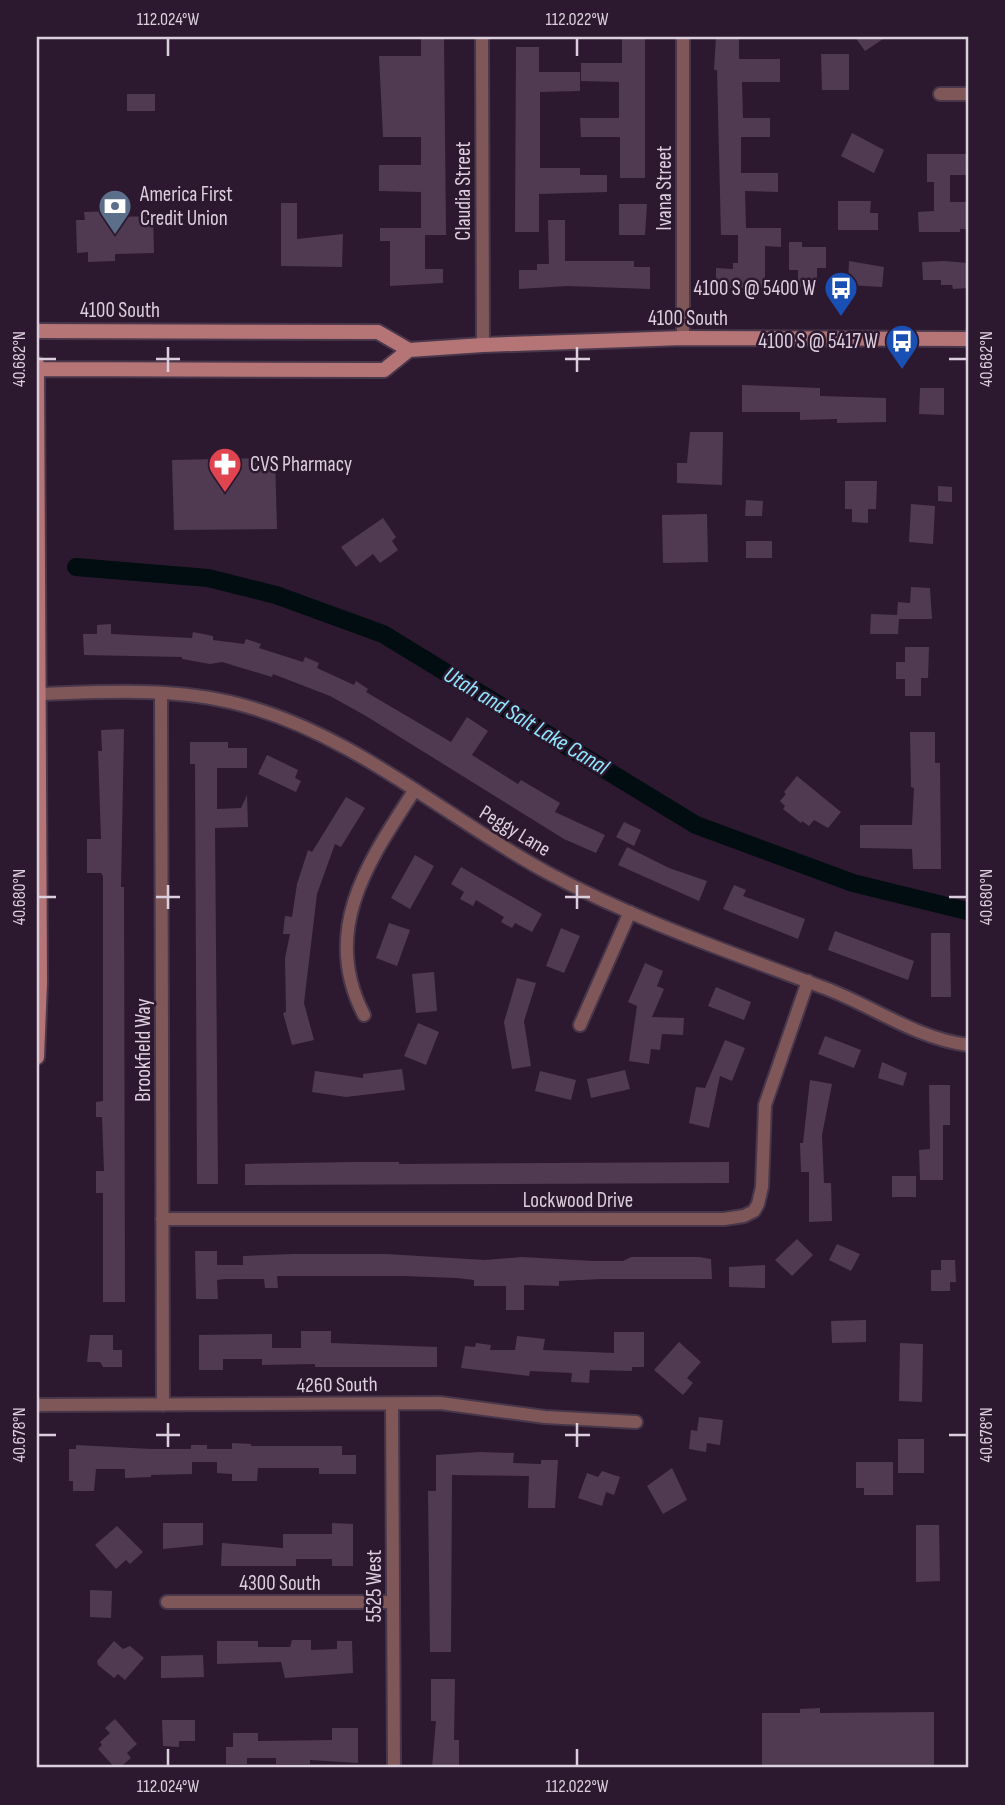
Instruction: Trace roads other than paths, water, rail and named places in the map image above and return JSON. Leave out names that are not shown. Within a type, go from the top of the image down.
[{"type":"main road","name":"4100 South","points":[[37,331],[379,332],[409,350],[683,338],[968,339]]},
{"type":"main road","points":[[37,1057],[37,366],[384,370],[409,350]]},
{"type":"street","name":"Claudia Street","points":[[482,37],[483,345]]},
{"type":"street","name":"Ivana Street","points":[[683,37],[683,338]]},
{"type":"street","points":[[940,94],[968,94]]},
{"type":"street","name":"Peggy Lane","points":[[38,694],[161,694],[212,698],[285,719],[328,738],[527,861],[630,912],[866,1005],[912,1031],[968,1045]]},
{"type":"street","name":"Brookfield Way","points":[[161,694],[163,1405]]},
{"type":"street","points":[[364,1015],[347,973],[346,940],[352,908],[371,860],[414,791]]},
{"type":"street","points":[[580,1025],[630,912]]},
{"type":"street","name":"Lockwood Drive","points":[[162,1219],[724,1219],[744,1216],[754,1211],[761,1196],[765,1105],[807,981]]},
{"type":"street","name":"5525 West","points":[[392,1404],[394,1768]]},
{"type":"street","name":"4260 South","points":[[37,1405],[460,1404],[554,1418],[636,1422]]},
{"type":"street","name":"4300 South","points":[[167,1602],[393,1602]]},
{"type":"waterway","name":"Utah and Salt Lake Canal","points":[[76,567],[208,578],[276,595],[383,634],[696,825],[853,883],[967,911]]},
{"type":"place","name":"America First Credit Union","points":[[115,236]]},
{"type":"place","name":"4100 S @ 5400 W","points":[[841,318]]},
{"type":"place","name":"4100 S @ 5417 W","points":[[902,371]]},
{"type":"place","name":"CVS Pharmacy","points":[[225,494]]}]
